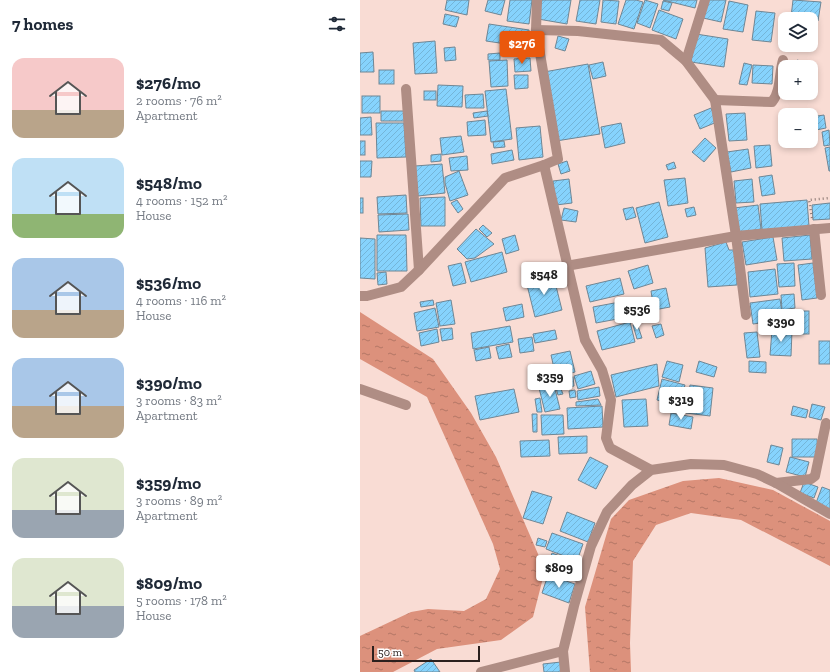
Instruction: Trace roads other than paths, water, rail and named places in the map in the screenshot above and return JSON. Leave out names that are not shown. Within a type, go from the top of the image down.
[{"type":"street","points":[[360,296],[367,296],[401,287],[419,270],[505,178],[558,159],[536,30],[537,0]]},
{"type":"street","points":[[686,61],[705,0]]},
{"type":"street","points":[[536,30],[578,31],[661,40],[686,61],[715,100],[736,236],[746,315]]},
{"type":"street","points":[[715,100],[772,102],[778,87]]},
{"type":"street","points":[[406,89],[419,270]]},
{"type":"street","points":[[544,165],[566,266],[585,340],[602,370],[611,400],[606,438],[610,448],[651,470]]},
{"type":"street","points":[[566,266],[736,236],[830,228]]},
{"type":"street","points":[[814,229],[821,295]]},
{"type":"street","points":[[360,389],[406,405]]},
{"type":"street","points":[[776,483],[811,479],[814,476],[826,423]]},
{"type":"street","points":[[565,672],[563,651],[591,546],[607,512],[632,485],[651,470],[691,464],[724,465],[757,474],[776,483],[830,514]]},
{"type":"street","points":[[482,672],[563,651]]},
{"type":"water","points":[[360,312],[433,359],[471,413],[496,457],[545,570],[533,617],[501,640],[437,649],[393,672],[360,672],[360,636],[411,612],[428,609],[464,611],[486,599],[500,569],[493,544],[427,397],[360,359]]},
{"type":"water","points":[[719,478],[773,490],[830,521],[830,566],[741,520],[691,513],[656,525],[633,561],[630,643],[631,672],[590,672],[585,607],[611,519],[629,500],[683,481]]}]
